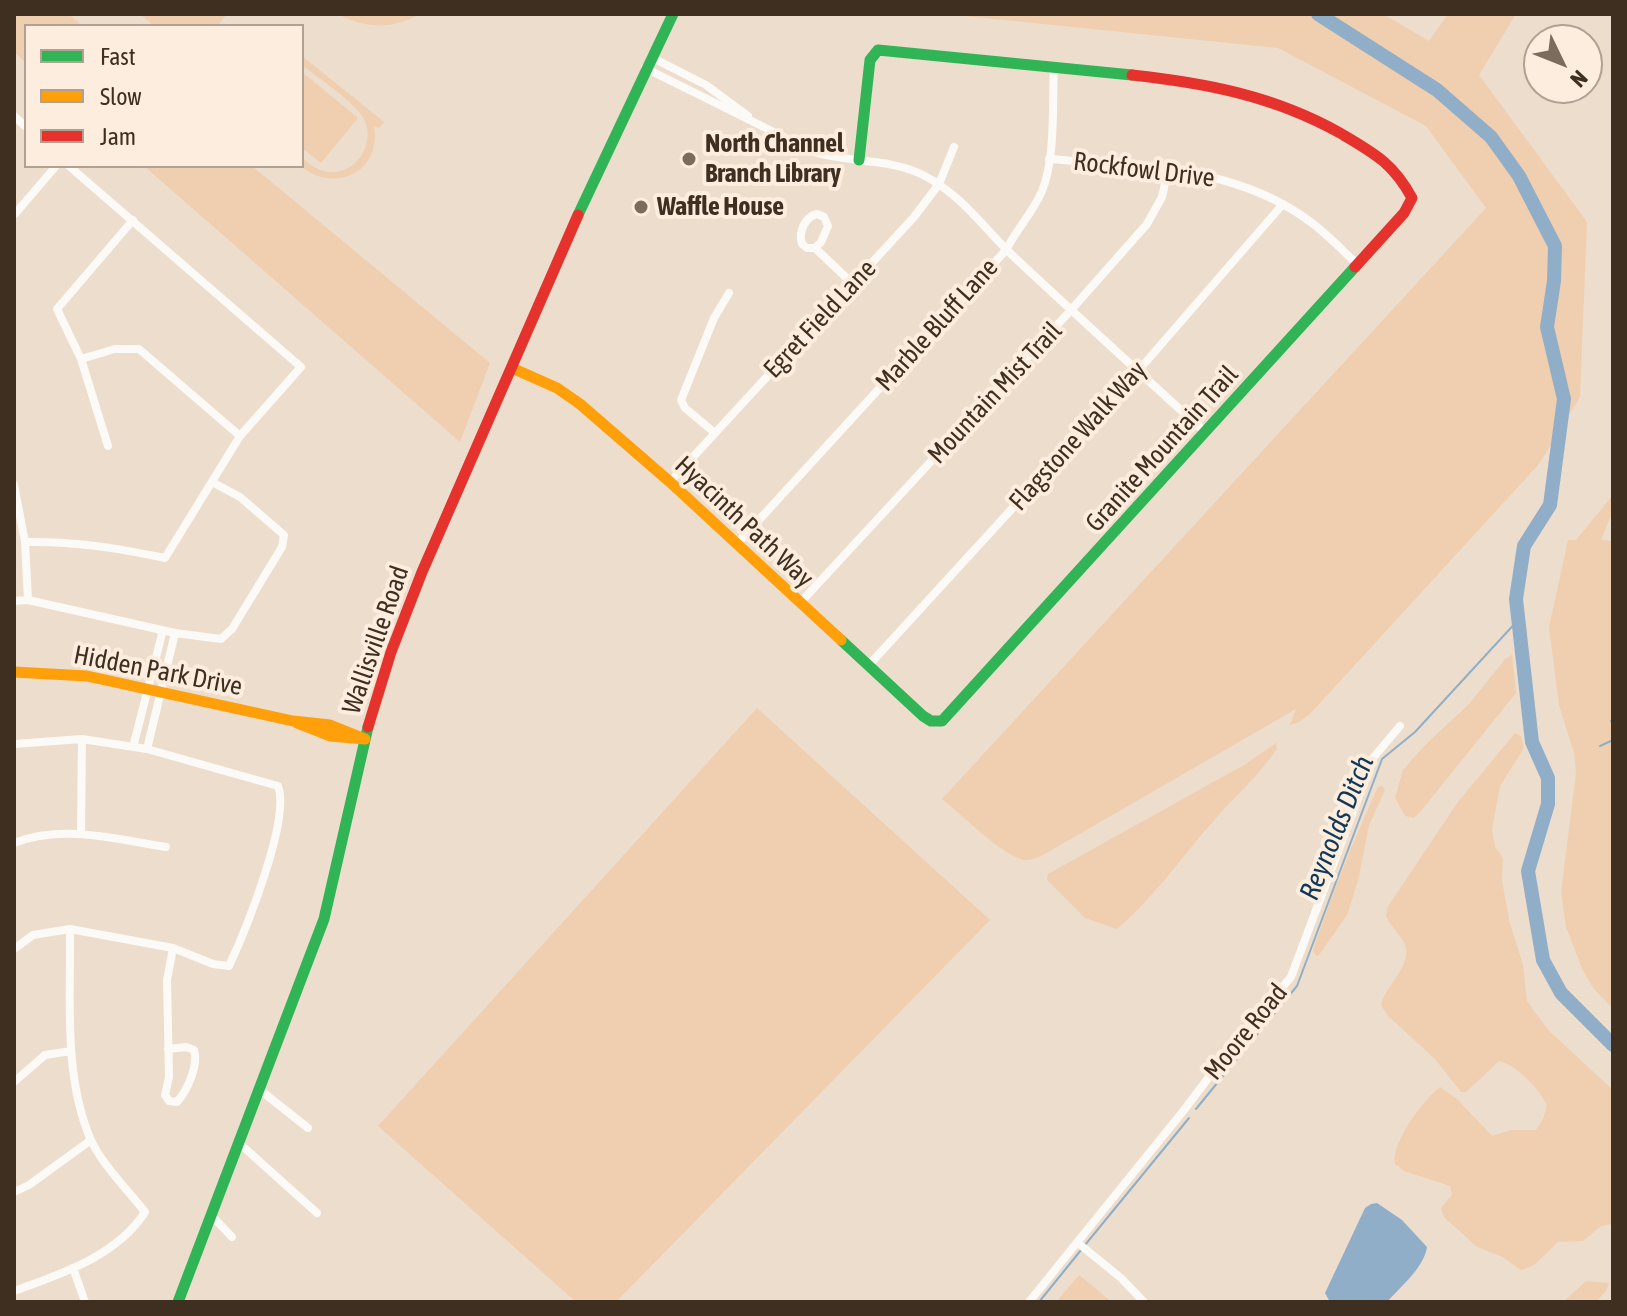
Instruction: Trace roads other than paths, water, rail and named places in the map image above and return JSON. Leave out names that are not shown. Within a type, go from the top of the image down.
[{"type":"street","name":"Wallisville Road","points":[[178,1302],[324,919],[365,739],[391,652],[422,572],[606,152],[673,14]]},
{"type":"street","points":[[859,160],[870,60],[874,53],[886,49],[1054,66]]},
{"type":"street","points":[[648,62],[711,88],[755,122],[814,152],[907,168],[939,184],[964,203],[1006,250],[1206,433]]},
{"type":"street","name":"Marble Bluff Lane","points":[[737,544],[1006,250],[1034,208],[1044,187],[1049,159],[1054,66]]},
{"type":"street","name":"Granite Mountain Trail","points":[[937,721],[951,713],[1206,433],[1404,213],[1412,198],[1400,176],[1376,154],[1308,115],[1278,102],[1222,87],[1054,66]]},
{"type":"street","name":"Egret Field Lane","points":[[670,482],[853,284],[939,184],[954,147]]},
{"type":"street","name":"Rockfowl Drive","points":[[1049,159],[1168,169],[1231,181],[1283,204],[1314,224],[1357,264]]},
{"type":"street","points":[[14,215],[54,168]]},
{"type":"street","points":[[25,542],[70,541],[106,545],[165,558],[240,436],[301,367],[71,168]]},
{"type":"street","name":"Mountain Mist Trail","points":[[800,603],[1151,219],[1162,197],[1168,169]]},
{"type":"street","name":"Flagstone Walk Way","points":[[869,665],[1138,371],[1283,204]]},
{"type":"street","points":[[108,446],[81,359],[57,309],[133,220]]},
{"type":"street","points":[[815,248],[824,260],[853,284]]},
{"type":"street","points":[[715,433],[685,408],[681,400],[714,318],[729,293]]},
{"type":"street","points":[[81,359],[115,349],[139,349],[240,436]]},
{"type":"street","name":"Hyacinth Path Way","points":[[512,368],[557,388],[575,400],[670,482],[923,716],[937,721]]},
{"type":"street","points":[[14,601],[28,600],[175,633],[221,639],[232,629],[282,547],[284,535],[240,497],[212,482]]},
{"type":"street","points":[[14,485],[25,542],[28,600]]},
{"type":"street","points":[[133,747],[163,630]]},
{"type":"street","points":[[147,749],[175,633]]},
{"type":"street","name":"Hidden Park Drive","points":[[14,672],[87,676],[293,721],[318,734],[345,740],[365,739]]},
{"type":"street","name":"Moore Road","points":[[1029,1302],[1291,977],[1373,758],[1400,726]]},
{"type":"street","points":[[81,833],[82,739]]},
{"type":"street","points":[[14,744],[82,739],[147,749],[278,786],[282,796],[274,844],[229,966],[213,964],[173,948],[70,929],[33,935],[14,949]]},
{"type":"street","points":[[14,843],[30,837],[81,833],[166,847]]},
{"type":"street","points":[[14,1291],[73,1268],[122,1241],[145,1212],[112,1173],[91,1140],[82,1113],[71,1051],[70,929]]},
{"type":"street","points":[[168,1049],[186,1047],[194,1050],[197,1057],[183,1095],[177,1102],[169,1101],[165,1095],[169,1077],[168,1049],[167,980],[173,948]]},
{"type":"street","points":[[14,1082],[45,1055],[71,1051]]},
{"type":"street","points":[[260,1090],[308,1128]]},
{"type":"street","points":[[14,1192],[29,1185],[91,1140]]},
{"type":"street","points":[[239,1143],[317,1213]]},
{"type":"street","points":[[211,1215],[232,1237]]},
{"type":"street","points":[[1078,1243],[1121,1278],[1144,1302]]},
{"type":"street","points":[[73,1268],[85,1302]]},
{"type":"water","points":[[1377,1203],[1402,1220],[1427,1247],[1425,1255],[1416,1270],[1387,1302],[1330,1302],[1325,1293],[1365,1208]]},
{"type":"waterway","points":[[1318,14],[1437,90],[1491,137],[1519,176],[1555,246],[1554,281],[1547,327],[1564,399],[1550,505],[1524,546],[1516,599],[1532,742],[1548,778],[1548,804],[1528,871],[1543,960],[1561,993],[1613,1045]]},
{"type":"waterway","name":"Reynolds Ditch","points":[[1254,1038],[1297,986],[1382,759],[1415,732],[1519,619]]},
{"type":"waterway","points":[[1600,746],[1613,740]]},
{"type":"waterway","points":[[1532,742],[1538,742]]},
{"type":"waterway","name":"Reynolds Ditch","points":[[1196,1109],[1240,1055]]},
{"type":"waterway","name":"Reynolds Ditch","points":[[1085,1245],[1189,1118]]},
{"type":"waterway","name":"Reynolds Ditch","points":[[1039,1302],[1081,1250]]},
{"type":"place","name":"North Channel Branch Library","points":[[689,159]]},
{"type":"place","name":"Waffle House","points":[[641,207]]}]
